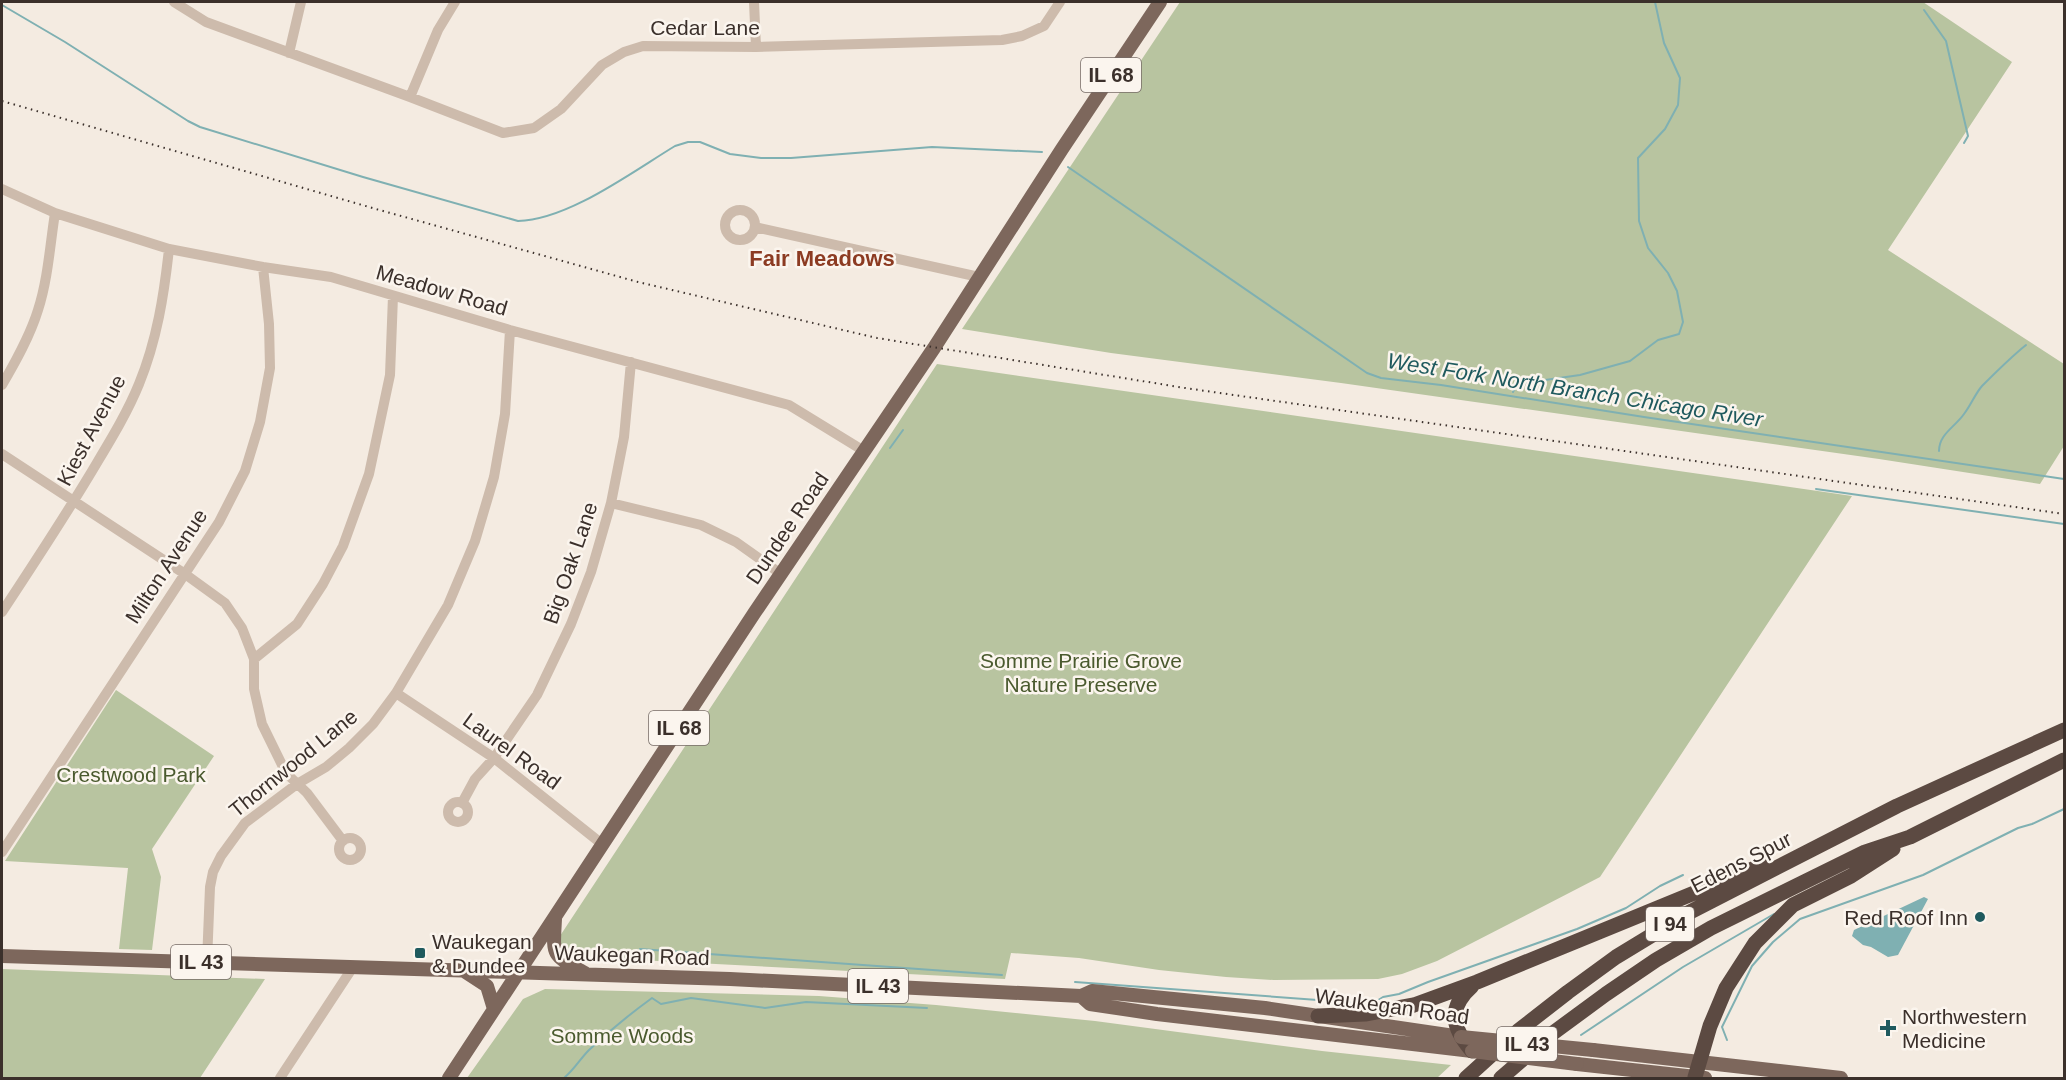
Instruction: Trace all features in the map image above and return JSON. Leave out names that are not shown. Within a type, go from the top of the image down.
[{"type":"highway","name":"Edens Spur","points":[[1466,1078],[1518,1031],[1616,957],[1690,912],[1897,806],[2064,730]]},
{"type":"highway","name":"I 94","points":[[1501,1078],[1566,1023],[1656,960],[1711,928],[1865,852],[1910,837],[2064,760]]},
{"type":"highway","points":[[1318,1016],[1365,1014],[1414,1005],[1477,982],[1725,881],[1897,806]]},
{"type":"highway","points":[[1699,1073],[1710,1026],[1726,988],[1755,944],[1793,906],[1851,876],[1910,837]]},
{"type":"highway","points":[[1472,1051],[1456,1026],[1456,1007],[1462,994],[1477,982]]},
{"type":"main road","name":"Dundee Road","points":[[448,1078],[781,574],[934,348],[1160,2]]},
{"type":"main road","points":[[555,917],[554,949],[560,959],[586,974]]},
{"type":"main road","name":"Waukegan Road","points":[[2,956],[586,974],[1081,996],[1092,992],[1234,1005],[1461,1037],[1593,1050],[1699,1073]]},
{"type":"main road","points":[[462,970],[487,986],[495,1009]]},
{"type":"main road","name":"Waukegan Road","points":[[1081,996],[1090,1004],[1157,1014],[1576,1064],[1699,1073]]},
{"type":"main road","name":"IL 43","points":[[1699,1073],[1841,1078]]},
{"type":"street","name":"Cedar Lane","points":[[174,2],[206,22],[503,133],[534,128],[561,109],[602,65],[624,52],[643,46],[756,47],[1002,40],[1022,36],[1044,26],[1060,2]]},
{"type":"street","points":[[289,53],[301,2]]},
{"type":"street","points":[[410,97],[438,30],[455,2]]},
{"type":"street","points":[[754,2],[756,47]]},
{"type":"street","name":"Meadow Road","points":[[2,189],[55,213],[169,249],[331,277],[510,330],[789,405],[864,451]]},
{"type":"street","points":[[2,384],[16,361],[39,309],[55,213]]},
{"type":"street","points":[[755,227],[979,277]]},
{"type":"street","name":"Kiest Avenue","points":[[2,612],[74,502],[122,420],[140,383],[163,304],[169,249]]},
{"type":"street","name":"Milton Avenue","points":[[2,852],[219,522],[245,471],[260,422],[270,368],[269,324],[263,267]]},
{"type":"street","points":[[254,659],[297,624],[323,584],[343,546],[369,474],[390,375],[393,296]]},
{"type":"street","name":"Thornwood Lane","points":[[207,962],[210,887],[213,872],[221,856],[245,823],[297,784],[326,767],[373,724],[396,693],[448,605],[475,541],[494,477],[505,414],[510,330]]},
{"type":"street","name":"Big Oak Lane","points":[[462,803],[475,779],[494,759],[537,695],[571,624],[591,572],[611,503],[624,437],[631,362]]},
{"type":"street","points":[[2,454],[185,574],[225,603],[242,628],[254,659],[254,689],[262,724],[286,773],[307,793],[344,841]]},
{"type":"street","points":[[611,503],[701,525],[736,542],[781,574]]},
{"type":"street","name":"Laurel Road","points":[[396,693],[494,759],[602,844]]},
{"type":"street","points":[[280,1078],[353,967]]},
{"type":"green space","points":[[1180,2],[1923,2],[2012,62],[1888,250],[2064,364],[2064,446],[2040,484],[1341,383],[1111,353],[962,329]]},
{"type":"green space","name":"Somme Prairie Grove Nature Preserve","points":[[937,364],[1852,496],[1600,877],[1437,961],[1402,974],[1378,979],[1274,980],[1159,970],[1079,958],[1011,953],[1005,979],[562,956],[556,942]]},
{"type":"green space","name":"Crestwood Park","points":[[116,690],[214,756],[152,849],[161,877],[152,950],[119,949],[128,868],[5,861]]},
{"type":"green space","points":[[2,969],[265,979],[200,1078],[2,1078]]},
{"type":"green space","name":"Somme Woods","points":[[545,989],[819,996],[936,1005],[1095,1021],[1322,1051],[1451,1065],[1437,1078],[467,1078],[523,999]]},
{"type":"water","points":[[1924,897],[1928,899],[1898,955],[1888,957],[1863,945],[1852,936],[1854,930]]},
{"type":"waterway","points":[[1513,392],[1517,384],[1580,375],[1630,361],[1658,340],[1679,334],[1683,322],[1677,291],[1668,273],[1648,248],[1639,221],[1638,158],[1665,129],[1678,105],[1680,78],[1664,43],[1655,2]]},
{"type":"waterway","name":"West Fork North Branch Chicago River","points":[[2,5],[200,127],[518,221],[537,219],[578,204],[620,181],[675,146],[688,142],[700,142],[730,154],[761,158],[791,158],[932,147],[1042,152]]},
{"type":"waterway","points":[[1924,10],[1946,41],[1968,136],[1964,143]]},
{"type":"waterway","name":"West Fork North Branch Chicago River","points":[[1068,167],[1367,373],[1381,378],[1441,385],[2064,479]]},
{"type":"waterway","points":[[1939,451],[1945,435],[1964,414],[1977,392],[2026,345]]},
{"type":"waterway","points":[[890,448],[903,430]]},
{"type":"waterway","points":[[1816,489],[2064,524]]},
{"type":"waterway","points":[[1727,1040],[1722,1027],[1752,966],[1773,942],[1800,919],[1923,875],[2018,828],[2064,809]]},
{"type":"waterway","points":[[1075,982],[1372,1004],[1383,997],[1399,994],[1577,929],[1626,908],[1660,886],[1683,875]]},
{"type":"waterway","points":[[1581,1035],[1683,967],[1774,914]]},
{"type":"waterway","points":[[640,949],[1002,975]]},
{"type":"waterway","points":[[564,1078],[586,1053],[652,998],[661,1004],[691,998],[765,1008],[806,1002],[927,1008]]},
{"type":"railway","points":[[2,101],[638,282],[877,338],[1185,388],[2064,514]]},
{"type":"place","name":"Red Roof Inn","points":[[1980,917]]},
{"type":"place","name":"Waukegan & Dundee","points":[[420,953]]},
{"type":"place","name":"Northwestern Medicine","points":[[1888,1028]]},
{"type":"district","name":"Fair Meadows","points":[[822,258]]}]
